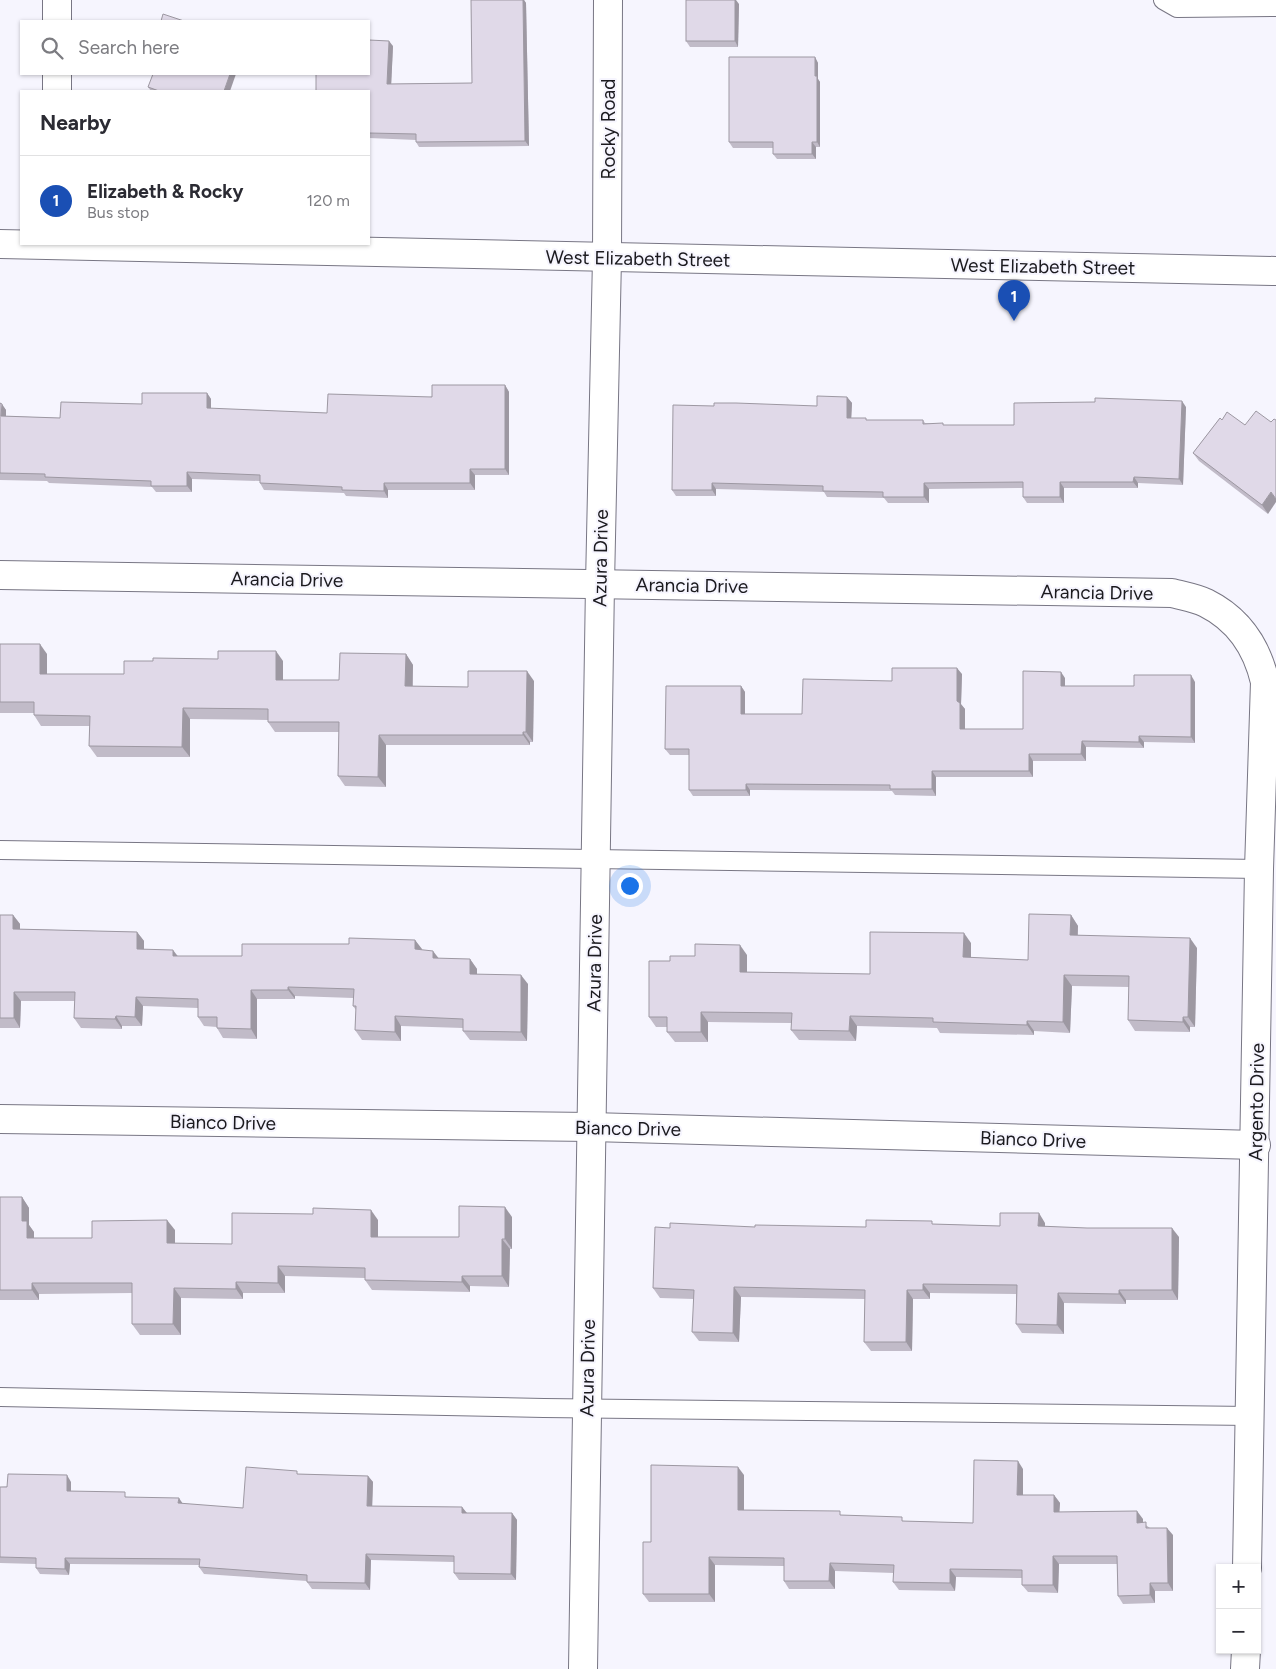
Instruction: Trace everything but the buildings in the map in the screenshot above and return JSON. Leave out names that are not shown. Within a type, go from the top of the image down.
[{"type":"street","points":[[57,0],[57,20]]},
{"type":"street","name":"Rocky Road","points":[[607,258],[608,0]]},
{"type":"street","points":[[57,75],[57,90]]},
{"type":"street","name":"West Elizabeth Street","points":[[0,244],[20,244]]},
{"type":"street","name":"West Elizabeth Street","points":[[57,245],[1276,271]]},
{"type":"street","name":"Azura Drive","points":[[582,1669],[607,258]]},
{"type":"street","name":"Arancia Drive","points":[[0,575],[1172,593],[1205,602],[1230,618],[1248,639]]},
{"type":"street","name":"Argento Drive","points":[[1248,639],[1261,665],[1265,682],[1259,869],[1248,1564]]},
{"type":"street","name":"Bianco Drive","points":[[0,1119],[591,1127],[1256,1145]]},
{"type":"street","points":[[1245,1669],[1246,1654]]},
{"type":"lane","points":[[1163,0],[1177,8],[1276,7]]},
{"type":"lane","points":[[0,850],[1259,869]]},
{"type":"lane","points":[[0,1397],[587,1408],[1251,1416]]},
{"type":"place","name":"Elizabeth & Rocky","points":[[1014,321]]}]
